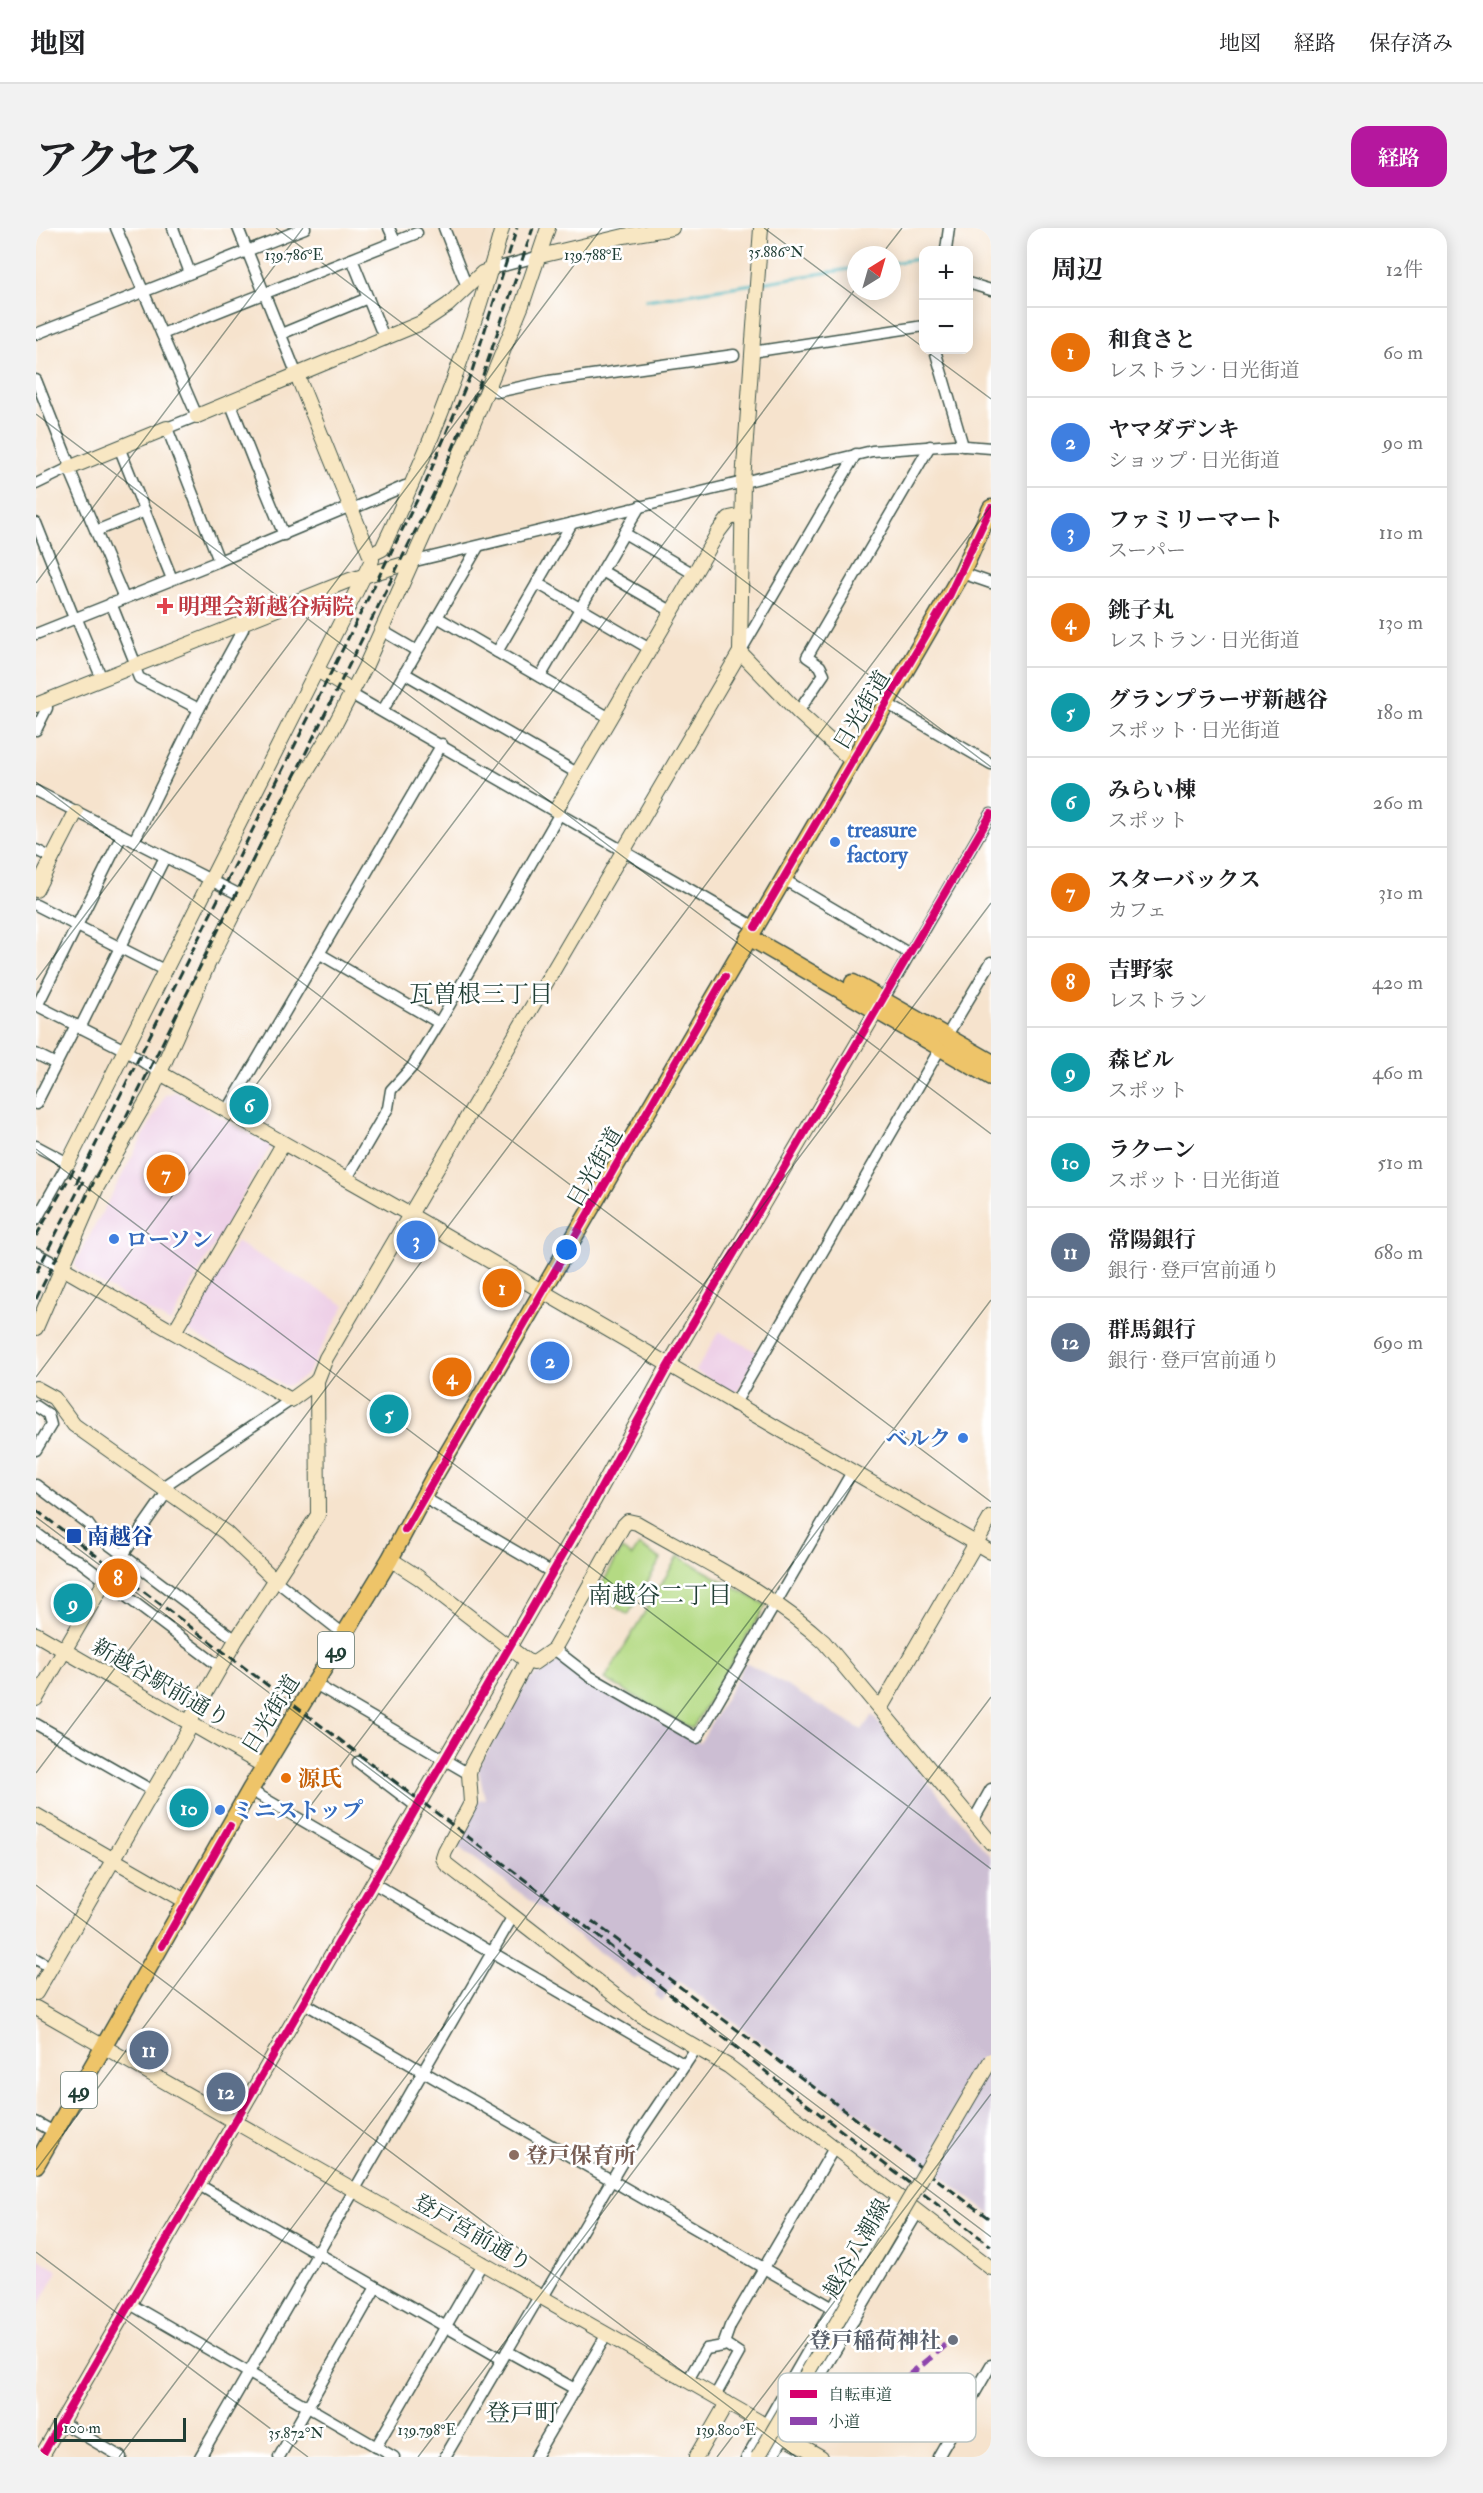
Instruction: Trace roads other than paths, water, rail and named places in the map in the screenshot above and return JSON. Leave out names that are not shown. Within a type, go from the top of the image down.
[{"type":"main road","name":"日光街道","points":[[36,2165],[250,1790],[345,1635],[423,1497],[962,573],[991,508]]},
{"type":"main road","points":[[752,932],[944,1042],[991,1077]]},
{"type":"main road","points":[[944,1042],[991,1062]]},
{"type":"street","points":[[116,228],[197,416]]},
{"type":"street","points":[[172,228],[190,273]]},
{"type":"street","points":[[36,1220],[68,1163],[166,971],[372,561],[238,228]]},
{"type":"street","points":[[36,334],[303,228]]},
{"type":"street","points":[[389,228],[395,242]]},
{"type":"street","points":[[444,228],[468,287]]},
{"type":"street","points":[[370,555],[382,549],[411,487],[468,348],[502,228]]},
{"type":"street","points":[[36,1328],[97,1187],[159,1073],[242,896],[296,789],[351,692],[381,630],[451,478],[540,256],[548,228]]},
{"type":"street","points":[[36,484],[119,447],[385,340],[421,323],[448,305],[482,273],[492,268],[623,232],[672,228]]},
{"type":"street","points":[[761,228],[743,482],[740,652],[798,712],[852,761]]},
{"type":"street","points":[[947,246],[950,228]]},
{"type":"street","points":[[162,334],[417,232]]},
{"type":"street","points":[[352,259],[385,340]]},
{"type":"street","points":[[973,284],[991,290]]},
{"type":"street","points":[[281,334],[368,298]]},
{"type":"street","points":[[752,352],[919,327]]},
{"type":"street","points":[[936,354],[963,446]]},
{"type":"street","points":[[488,387],[496,392],[549,381],[734,355]]},
{"type":"street","points":[[36,380],[124,598]]},
{"type":"street","points":[[230,402],[284,535]]},
{"type":"street","points":[[167,428],[219,561]]},
{"type":"street","points":[[798,712],[824,674],[820,666],[807,657],[930,446]]},
{"type":"street","points":[[36,730],[47,708],[41,703],[365,575],[856,454],[930,446],[991,448]]},
{"type":"street","points":[[119,447],[172,579]]},
{"type":"street","points":[[36,1993],[153,1791],[220,1667],[318,1515],[317,1381],[326,1358],[856,454]]},
{"type":"street","points":[[36,634],[351,507],[405,486],[411,487]]},
{"type":"street","points":[[540,677],[640,506]]},
{"type":"street","points":[[96,531],[145,511]]},
{"type":"street","points":[[346,1180],[388,1108],[391,1090],[412,1067],[439,1023],[578,773],[694,574],[729,518],[743,515]]},
{"type":"street","points":[[36,523],[102,679]]},
{"type":"street","points":[[497,652],[572,523]]},
{"type":"street","points":[[624,533],[694,574]]},
{"type":"street","points":[[382,710],[478,547]]},
{"type":"street","points":[[602,571],[673,612]]},
{"type":"street","points":[[962,573],[991,583]]},
{"type":"street","points":[[537,583],[650,649]]},
{"type":"street","points":[[111,603],[139,678],[199,709]]},
{"type":"street","points":[[437,617],[610,718]]},
{"type":"street","points":[[134,841],[199,709],[243,630],[240,623]]},
{"type":"street","points":[[381,630],[417,651]]},
{"type":"street","points":[[316,670],[624,851],[752,932]]},
{"type":"street","points":[[404,673],[578,773]]},
{"type":"street","points":[[886,703],[991,764]]},
{"type":"street","points":[[227,1111],[442,744]]},
{"type":"street","points":[[36,791],[242,896]]},
{"type":"street","points":[[36,890],[76,812]]},
{"type":"street","points":[[41,2457],[552,1572],[668,1366],[991,814]]},
{"type":"street","points":[[122,835],[36,1005],[125,1050],[159,1073],[991,1552]]},
{"type":"street","points":[[36,850],[52,858]]},
{"type":"street","points":[[36,1104],[120,948],[165,857]]},
{"type":"street","points":[[783,879],[910,954]]},
{"type":"street","points":[[36,905],[166,971]]},
{"type":"street","points":[[320,954],[439,1023]]},
{"type":"street","points":[[734,1405],[991,962]]},
{"type":"street","points":[[36,1054],[56,1064]]},
{"type":"street","points":[[174,1332],[283,1144]]},
{"type":"street","points":[[36,1146],[68,1163]]},
{"type":"street","points":[[36,1253],[291,1400]]},
{"type":"street","points":[[36,1699],[105,1581],[164,1490],[317,1381]]},
{"type":"street","points":[[36,1388],[54,1398],[74,1425],[226,1533],[275,1580],[345,1635]]},
{"type":"street","points":[[36,1406],[48,1414],[51,1425],[36,1450]]},
{"type":"street","points":[[51,1425],[66,1423],[74,1425]]},
{"type":"street","points":[[554,1649],[589,1676],[697,1738],[852,1472]]},
{"type":"street","points":[[36,1485],[88,1524],[96,1535],[237,1640]]},
{"type":"street","points":[[423,1497],[552,1572]]},
{"type":"street","points":[[880,1709],[991,1517]]},
{"type":"street","points":[[390,1558],[527,1661],[534,1663],[554,1649],[617,1535],[628,1521],[637,1523],[776,1602],[824,1642],[991,1843]]},
{"type":"street","points":[[36,1533],[105,1581],[220,1667]]},
{"type":"street","name":"新越谷駅前通り","points":[[36,1634],[264,1766]]},
{"type":"street","points":[[527,1661],[469,1774],[471,1803],[443,1858],[446,1864],[639,2014],[728,2066],[991,2268]]},
{"type":"street","points":[[315,1684],[469,1774]]},
{"type":"street","points":[[36,1724],[153,1791]]},
{"type":"street","points":[[358,1762],[416,1806]]},
{"type":"street","points":[[973,1821],[991,1789]]},
{"type":"street","points":[[250,1790],[382,1867]]},
{"type":"street","points":[[36,1815],[187,1902]]},
{"type":"street","points":[[373,1883],[685,2065]]},
{"type":"street","points":[[200,2457],[513,1916]]},
{"type":"street","points":[[36,1959],[50,1967]]},
{"type":"street","points":[[304,2003],[854,2320]]},
{"type":"street","name":"登戸宮前通り","points":[[36,2008],[778,2431]]},
{"type":"street","points":[[445,2457],[504,2355],[611,2180],[697,2047]]},
{"type":"street","name":"越谷八潮線","points":[[807,2373],[991,2060]]},
{"type":"street","points":[[36,2122],[54,2132]]},
{"type":"street","points":[[688,2380],[706,2349],[723,2346],[764,2268],[834,2148]]},
{"type":"street","points":[[199,2185],[446,2327],[575,2389]]},
{"type":"street","points":[[796,2373],[897,2196]]},
{"type":"street","points":[[822,2373],[918,2212]]},
{"type":"street","points":[[376,2447],[483,2262]]},
{"type":"street","points":[[279,2457],[376,2287]]},
{"type":"street","points":[[130,2304],[394,2457]]},
{"type":"street","points":[[535,2457],[608,2334]]},
{"type":"street","points":[[696,2457],[739,2353],[724,2343]]},
{"type":"street","points":[[976,2391],[991,2365]]},
{"type":"street","points":[[747,2457],[778,2404]]},
{"type":"street","points":[[61,2422],[121,2457]]},
{"type":"street","name":"越谷八潮線","points":[[758,2457],[778,2423]]},
{"type":"street","points":[[772,2457],[781,2442]]},
{"type":"street","name":"登戸宮前通り","points":[[796,2442],[820,2457]]},
{"type":"street","points":[[938,2457],[947,2442]]},
{"type":"waterway","points":[[901,262],[919,259]]},
{"type":"waterway","points":[[760,283],[847,269]]},
{"type":"waterway","points":[[646,300],[753,284]]},
{"type":"railway","points":[[76,1184],[426,482],[472,371],[517,228]]},
{"type":"railway","points":[[36,1299],[437,487],[483,375],[533,228]]},
{"type":"railway","points":[[36,1236],[76,1166]]},
{"type":"railway","points":[[36,1273],[84,1179]]},
{"type":"railway","points":[[36,1510],[574,1917],[795,2095],[991,2246]]},
{"type":"railway","points":[[592,1921],[991,2220]]},
{"type":"place","name":"明理会新越谷病院","points":[[165,606]]},
{"type":"place","name":"treasure factory","points":[[835,842]]},
{"type":"place","name":"みらい棟","points":[[249,1105]]},
{"type":"place","name":"スターバックス","points":[[166,1174]]},
{"type":"place","name":"ローソン","points":[[114,1239]]},
{"type":"place","name":"ファミリーマート","points":[[416,1240]]},
{"type":"place","name":"和食さと","points":[[502,1288]]},
{"type":"place","name":"ヤマダデンキ","points":[[550,1361]]},
{"type":"place","name":"銚子丸","points":[[452,1377]]},
{"type":"place","name":"グランプラーザ新越谷","points":[[389,1414]]},
{"type":"place","name":"ベルク","points":[[963,1438]]},
{"type":"place","name":"南越谷","points":[[74,1536]]},
{"type":"place","name":"吉野家","points":[[118,1578]]},
{"type":"place","name":"森ビル","points":[[73,1603]]},
{"type":"place","name":"源氏","points":[[286,1778]]},
{"type":"place","name":"ラクーン","points":[[189,1808]]},
{"type":"place","name":"ミニストップ","points":[[220,1810]]},
{"type":"place","name":"常陽銀行","points":[[149,2050]]},
{"type":"place","name":"群馬銀行","points":[[226,2092]]},
{"type":"place","name":"登戸保育所","points":[[514,2155]]},
{"type":"place","name":"登戸稲荷神社","points":[[953,2340]]},
{"type":"district","name":"瓦曽根三丁目","points":[[481,994]]},
{"type":"district","name":"南越谷二丁目","points":[[660,1595]]},
{"type":"district","name":"登戸町","points":[[522,2413]]}]
